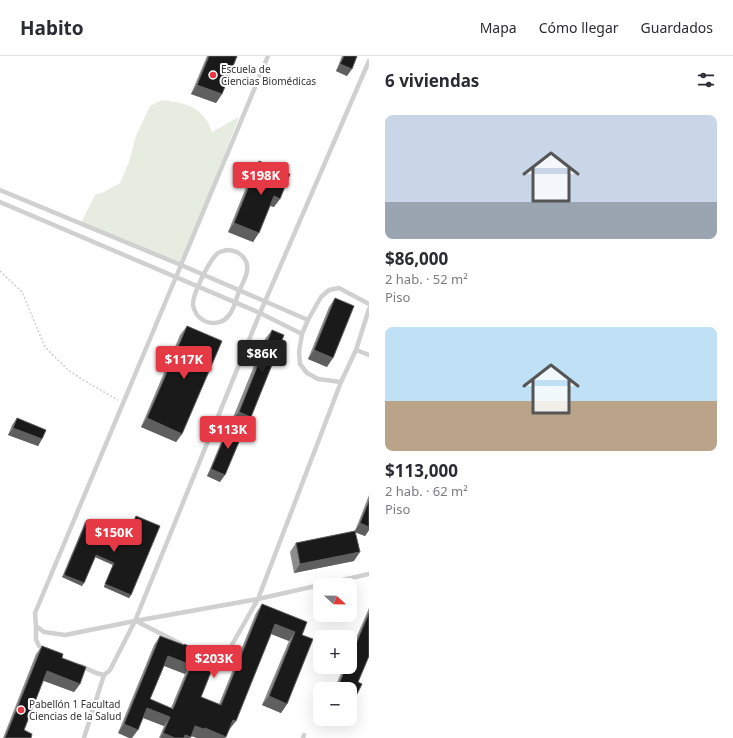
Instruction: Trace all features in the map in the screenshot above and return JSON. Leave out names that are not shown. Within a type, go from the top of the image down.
[{"type":"lane","points":[[46,651],[39,646],[36,639],[35,612],[268,56]]},
{"type":"lane","points":[[84,738],[104,675],[110,670],[135,621],[260,313],[369,62]]},
{"type":"lane","points":[[0,190],[203,274],[308,320]]},
{"type":"lane","points":[[0,202],[236,302],[302,334]]},
{"type":"lane","points":[[227,250],[236,252],[243,257],[247,265],[247,273],[230,315],[224,320],[215,323],[207,322],[199,317],[194,309],[193,300],[198,286],[203,274],[218,253],[227,250]]},
{"type":"lane","points":[[341,382],[318,379],[307,373],[300,364],[299,352],[302,334],[321,297],[329,290],[339,288],[369,304]]},
{"type":"lane","points":[[209,659],[218,662],[225,657],[258,599],[341,382],[356,350],[369,309]]},
{"type":"lane","points":[[356,350],[369,355]]},
{"type":"lane","points":[[36,626],[44,632],[65,635],[258,599],[369,574]]},
{"type":"lane","points":[[135,621],[188,649]]},
{"type":"lane","points":[[75,664],[104,675]]},
{"type":"path","points":[[0,271],[22,292],[46,347],[68,369],[83,380],[123,403]]},
{"type":"shaded area","points":[[162,100],[185,104],[201,113],[212,132],[239,117],[181,265],[81,223],[95,195],[120,183],[129,162],[136,136],[150,106]]},
{"type":"building","name":"Escuela de Ciencias Biomédicas","points":[[209,56],[237,56],[222,94],[197,85]]},
{"type":"building","points":[[344,56],[357,56],[352,69],[340,64]]},
{"type":"building","points":[[259,161],[290,174],[280,199],[274,196],[259,233],[234,223]]},
{"type":"building","points":[[335,298],[354,306],[333,358],[314,350]]},
{"type":"building","points":[[187,326],[222,341],[182,434],[147,418]]},
{"type":"building","points":[[272,330],[284,335],[251,417],[239,412]]},
{"type":"building","points":[[17,418],[46,430],[42,439],[13,428]]},
{"type":"building","points":[[230,424],[244,430],[225,475],[211,469]]},
{"type":"building","points":[[369,501],[369,527],[360,523]]},
{"type":"building","points":[[136,516],[160,526],[131,595],[105,584],[114,563],[96,555],[84,583],[64,575],[87,520],[127,537]]},
{"type":"building","points":[[355,531],[360,552],[300,564],[296,543]]},
{"type":"building","points":[[262,604],[307,622],[302,635],[313,639],[287,704],[269,696],[295,632],[275,624],[236,721],[233,720],[226,737],[205,728],[195,726],[191,737],[185,735],[184,738],[175,738],[163,733],[170,717],[147,708],[138,730],[124,724],[160,636],[217,657],[201,697],[221,705]],"holes":[[[168,656],[191,665],[173,709],[150,699]]]},
{"type":"building","points":[[369,613],[369,656],[358,682],[362,684],[357,694],[357,682],[340,682],[343,674],[357,674],[357,641]]},
{"type":"building","points":[[42,646],[63,654],[62,658],[86,667],[80,684],[47,671],[24,730],[32,734],[31,738],[5,738]]},
{"type":"place","name":"Escuela de Ciencias Biomédicas","points":[[213,75]]},
{"type":"place","name":"Pabellón 1 Facultad Ciencias de la Salud","points":[[21,710]]}]
